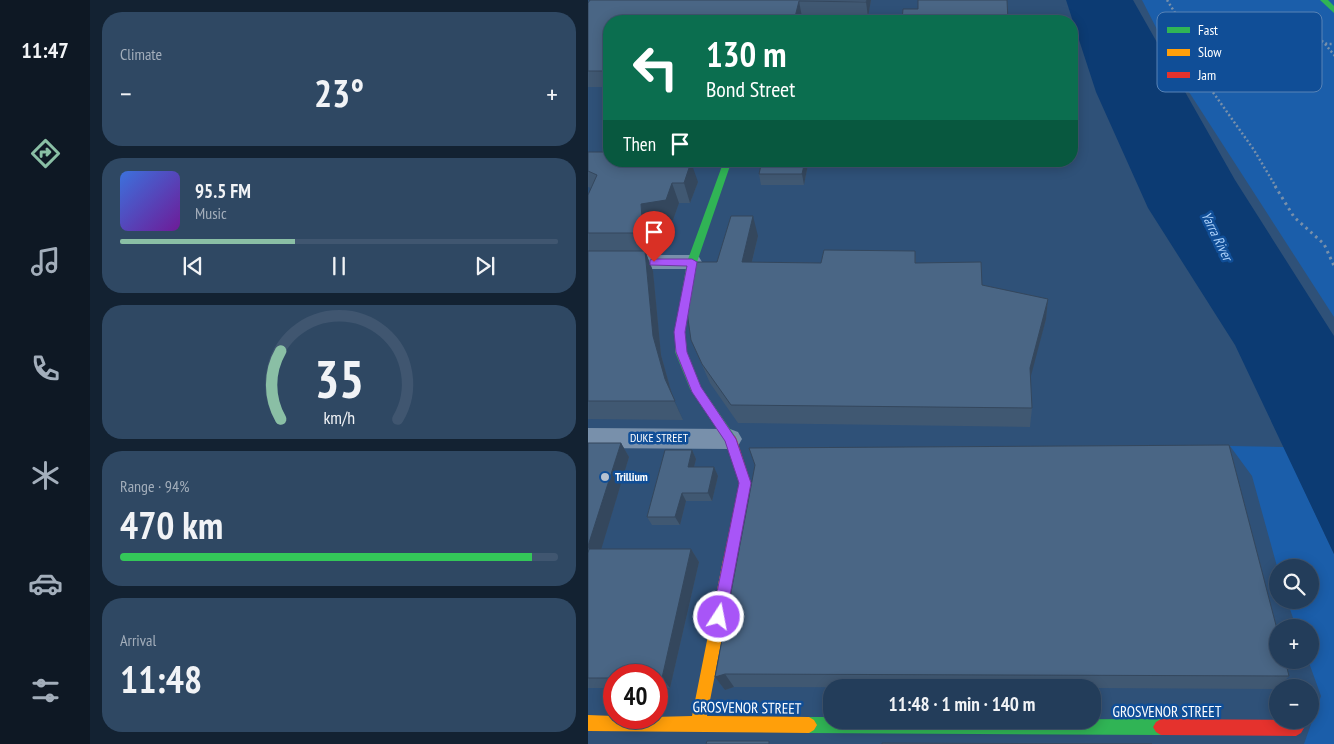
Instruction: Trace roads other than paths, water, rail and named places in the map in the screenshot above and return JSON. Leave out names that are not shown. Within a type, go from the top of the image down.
[{"type":"street","points":[[1324,0],[1334,12]]},
{"type":"street","points":[[698,723],[745,483],[730,439],[696,389],[681,352],[680,332],[692,262],[726,167]]},
{"type":"street","points":[[588,262],[692,262]]},
{"type":"street","name":"DUKE STREET","points":[[588,438],[730,439]]},
{"type":"street","name":"GROSVENOR STREET","points":[[588,723],[1269,728]]},
{"type":"water","name":"Yarra River","points":[[1066,0],[1133,0],[1157,42],[1157,92],[1185,92],[1235,180],[1334,336],[1334,554],[1235,345],[1148,208],[1096,92],[1078,37],[1078,15],[1071,15]]},
{"type":"place","name":"Trillium","points":[[605,477]]}]
